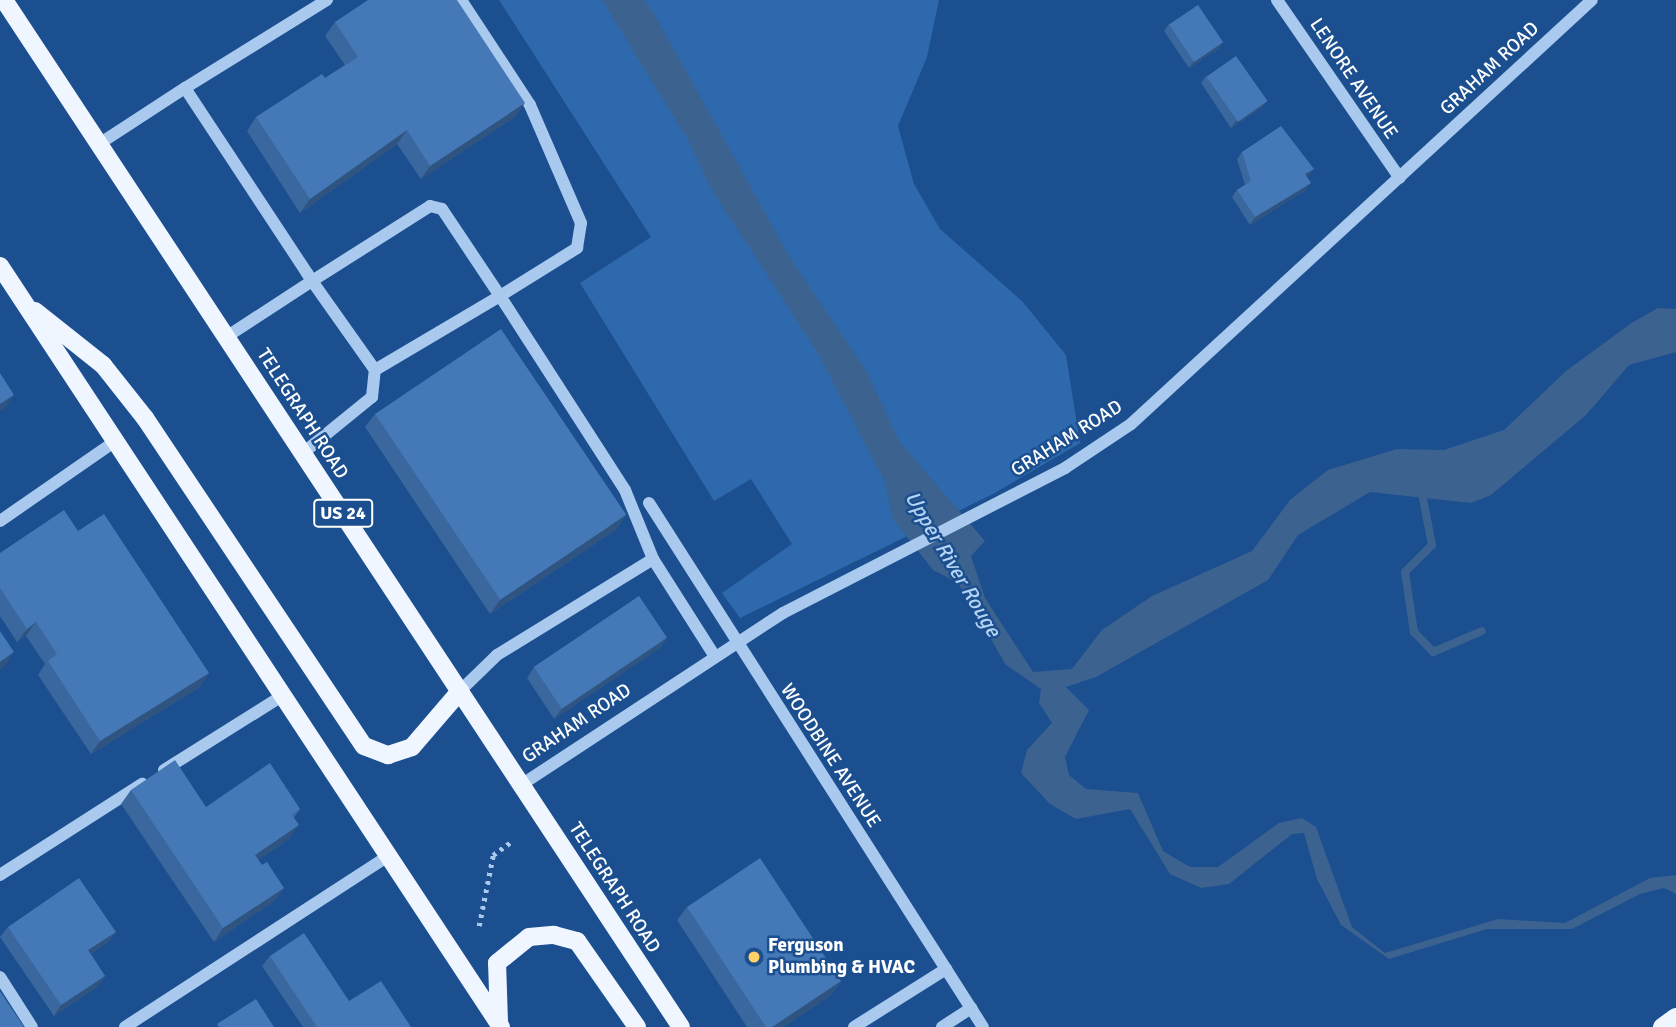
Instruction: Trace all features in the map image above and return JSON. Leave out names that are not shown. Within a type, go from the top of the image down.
[{"type":"main road","name":"TELEGRAPH ROAD","points":[[4,0],[681,1027]]},
{"type":"main road","points":[[0,266],[500,1025]]},
{"type":"main road","points":[[22,299],[103,365],[145,418],[365,746],[388,755],[412,747],[460,691]]},
{"type":"main road","points":[[500,1025],[497,963],[529,937],[554,934],[578,941],[637,1027]]},
{"type":"main road","points":[[1662,1027],[1676,1017]]},
{"type":"street","points":[[99,144],[327,0]]},
{"type":"street","points":[[375,370],[577,248],[581,223],[530,105],[461,0]]},
{"type":"street","name":"LENORE AVENUE","points":[[1277,0],[1400,178]]},
{"type":"street","name":"GRAHAM ROAD","points":[[522,785],[733,643],[974,515],[1131,424],[1592,0]]},
{"type":"street","points":[[185,88],[312,281],[375,370],[372,397],[303,453]]},
{"type":"street","points":[[226,337],[430,206],[442,209],[625,490],[653,559],[714,655]]},
{"type":"street","points":[[0,521],[114,442]]},
{"type":"street","name":"WOODBINE AVENUE","points":[[649,503],[733,643],[983,1027]]},
{"type":"street","points":[[460,691],[497,655],[653,559]]},
{"type":"street","points":[[0,875],[282,696]]},
{"type":"street","points":[[125,1027],[387,857]]},
{"type":"street","points":[[854,1027],[946,969]]},
{"type":"street","points":[[0,977],[32,1027]]},
{"type":"street","points":[[942,1027],[971,1008]]},
{"type":"path","points":[[479,926],[493,855],[511,842]]},
{"type":"shaded area","points":[[499,0],[939,0],[927,57],[898,126],[914,184],[940,229],[1022,301],[1066,355],[1080,443],[993,494],[740,618],[722,593],[792,544],[751,479],[714,501],[580,283],[651,237]]},
{"type":"water","name":"Upper River Rouge","points":[[602,0],[644,0],[652,10],[789,256],[867,372],[899,441],[985,541],[971,556],[985,598],[1033,672],[1072,669],[1102,630],[1152,596],[1252,551],[1290,500],[1328,470],[1397,449],[1444,450],[1504,430],[1566,371],[1633,322],[1658,308],[1676,309],[1676,352],[1629,365],[1586,415],[1491,495],[1471,503],[1370,492],[1298,535],[1268,580],[1096,677],[1066,687],[1089,710],[1065,757],[1069,775],[1086,789],[1138,793],[1163,851],[1190,867],[1218,867],[1279,823],[1302,818],[1316,827],[1352,927],[1385,953],[1498,919],[1565,923],[1650,878],[1676,875],[1676,894],[1664,888],[1640,894],[1572,929],[1487,929],[1389,959],[1341,925],[1317,879],[1304,833],[1292,834],[1229,884],[1201,888],[1170,874],[1130,809],[1076,819],[1050,804],[1021,773],[1027,750],[1052,723],[1039,703],[1041,689],[1006,665],[958,583],[933,570],[893,519],[884,480],[816,350],[711,189],[688,140]]},
{"type":"building","points":[[368,0],[457,0],[525,103],[430,166],[407,130],[310,199],[256,117],[322,74],[325,78],[358,57],[335,22]]},
{"type":"building","points":[[1198,5],[1223,42],[1194,62],[1169,25]]},
{"type":"building","points":[[1236,56],[1268,101],[1238,122],[1207,77]]},
{"type":"building","points":[[1281,126],[1314,169],[1305,174],[1311,183],[1255,217],[1237,190],[1251,181],[1242,152]]},
{"type":"building","points":[[501,329],[626,515],[500,600],[375,414]]},
{"type":"building","points":[[0,373],[14,395],[0,404]]},
{"type":"building","points":[[64,510],[78,531],[104,514],[209,673],[100,741],[48,661],[57,654],[36,622],[27,629],[0,588],[0,553]]},
{"type":"building","points":[[639,596],[667,637],[562,708],[534,667]]},
{"type":"building","points":[[0,631],[14,652],[0,662]]},
{"type":"building","points":[[175,760],[206,807],[270,763],[300,809],[292,815],[299,825],[255,855],[262,865],[267,862],[284,888],[223,928],[131,790]]},
{"type":"building","name":"Ferguson Plumbing & HVAC","points":[[760,858],[841,981],[772,1027],[766,1027],[687,907]]},
{"type":"building","points":[[79,878],[116,932],[88,950],[105,976],[61,1005],[8,927]]},
{"type":"building","points":[[304,933],[349,1001],[381,981],[411,1027],[317,1027],[270,956]]},
{"type":"building","points":[[0,991],[24,1027],[0,1027]]},
{"type":"building","points":[[256,999],[274,1027],[219,1027],[217,1024]]},
{"type":"waterway","points":[[1421,488],[1432,545],[1405,572],[1414,632],[1433,652],[1482,631]]},
{"type":"place","name":"Ferguson Plumbing & HVAC","points":[[754,957]]}]
